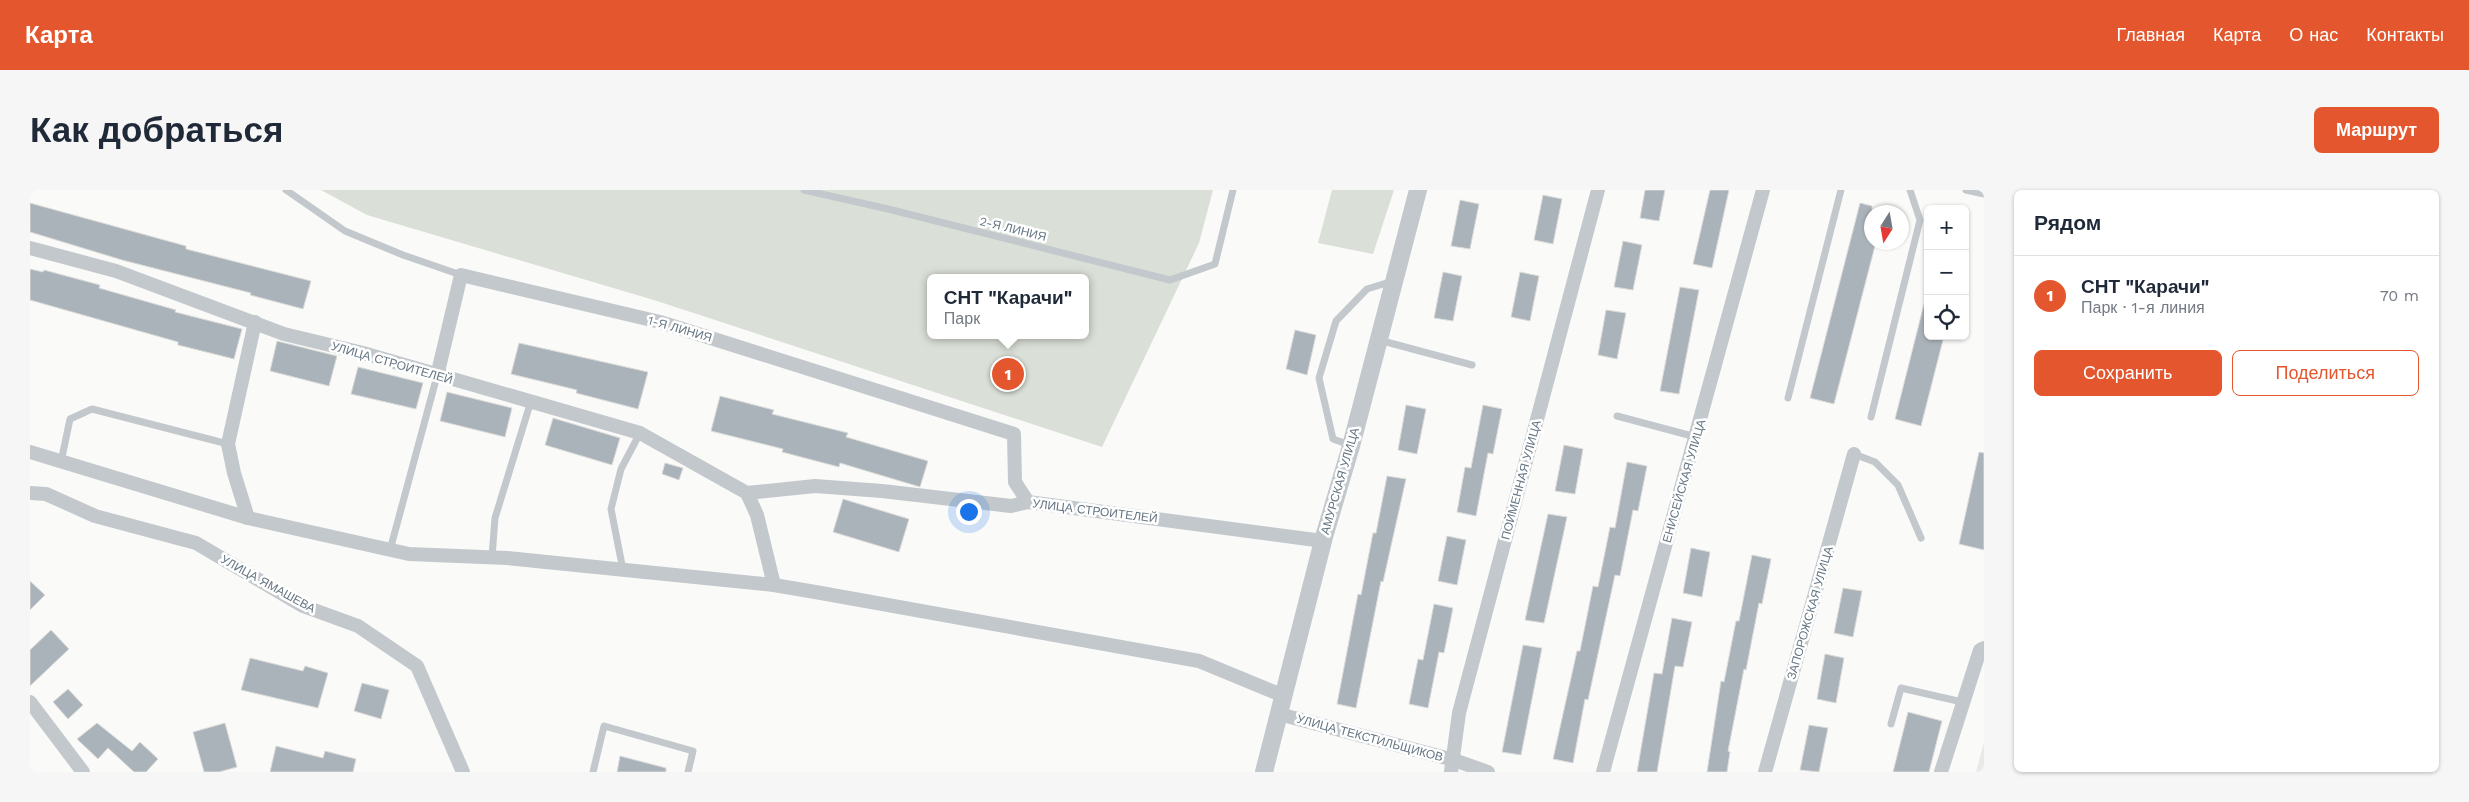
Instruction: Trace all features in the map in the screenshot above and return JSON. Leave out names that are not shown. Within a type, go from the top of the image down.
[{"type":"street","name":"АМУРСКАЯ УЛИЦА","points":[[1264,772],[1323,541],[1351,446],[1418,190]]},
{"type":"street","name":"ПОЙМЕННАЯ УЛИЦА","points":[[1452,766],[1459,713],[1598,190]]},
{"type":"street","name":"ЕНИСЕЙСКАЯ УЛИЦА","points":[[1602,772],[1697,437],[1763,190]]},
{"type":"street","name":"УЛИЦА СТРОИТЕЛЕЙ","points":[[30,248],[116,271],[284,334],[363,353],[437,376],[640,432],[747,492],[815,486],[882,491],[1011,506],[1028,502],[1323,541]]},
{"type":"street","points":[[437,376],[461,275]]},
{"type":"street","name":"1-Я ЛИНИЯ","points":[[461,275],[660,322],[1014,434],[1015,482],[1028,502]]},
{"type":"street","points":[[248,518],[234,473],[228,444],[255,322]]},
{"type":"street","points":[[30,452],[248,518],[410,554],[492,558],[774,585],[1199,661],[1284,696]]},
{"type":"street","name":"ЗАПОРОЖСКАЯ УЛИЦА","points":[[1765,772],[1854,454]]},
{"type":"street","points":[[747,492],[757,515],[774,585]]},
{"type":"street","name":"УЛИЦА ЯМАШЕВА","points":[[30,493],[46,494],[95,516],[196,543],[304,606],[358,626],[416,666],[463,772]]},
{"type":"street","points":[[1941,772],[1962,702],[1982,649]]},
{"type":"street","points":[[30,702],[83,772]]},
{"type":"street","name":"УЛИЦА ТЕКСТИЛЬЩИКОВ","points":[[1279,714],[1452,766],[1488,772]]},
{"type":"lane","name":"1-Я ЛИНИЯ","points":[[286,190],[345,231],[403,256],[461,275]]},
{"type":"lane","name":"2-Я ЛИНИЯ","points":[[804,190],[888,209],[1170,280],[1215,264],[1233,190]]},
{"type":"lane","points":[[1788,398],[1841,190]]},
{"type":"lane","points":[[1872,417],[1920,220],[1910,190]]},
{"type":"lane","points":[[1966,190],[1984,194]]},
{"type":"lane","points":[[1351,446],[1333,439],[1319,378],[1336,321],[1367,289],[1393,281]]},
{"type":"lane","points":[[1379,340],[1472,365]]},
{"type":"lane","points":[[390,550],[437,376]]},
{"type":"lane","points":[[492,558],[495,518],[531,401]]},
{"type":"lane","points":[[61,462],[70,419],[92,408],[228,444]]},
{"type":"lane","points":[[1618,416],[1697,437]]},
{"type":"lane","points":[[623,570],[611,509],[621,469],[640,432]]},
{"type":"lane","points":[[1854,454],[1875,462],[1898,485],[1921,538]]},
{"type":"lane","points":[[1891,724],[1901,688],[1962,702]]},
{"type":"lane","points":[[594,772],[604,726],[693,751],[688,772]]},
{"type":"shaded area","points":[[321,190],[1213,190],[1199,243],[1102,447],[657,301],[367,215]]},
{"type":"shaded area","points":[[1332,190],[1394,190],[1373,254],[1318,243]]},
{"type":"shaded area","points":[[1984,742],[1984,772],[1976,772]]},
{"type":"building","points":[[1645,190],[1665,190],[1659,221],[1640,218]]},
{"type":"building","points":[[1710,190],[1729,190],[1712,268],[1693,264]]},
{"type":"building","points":[[1543,195],[1562,199],[1553,244],[1534,240]]},
{"type":"building","points":[[1460,200],[1479,204],[1470,249],[1451,246]]},
{"type":"building","points":[[30,203],[186,246],[186,249],[311,281],[303,309],[250,295],[251,293],[122,260],[30,232]]},
{"type":"building","points":[[1860,203],[1868,205],[1864,205],[1864,250],[1874,250],[1834,404],[1810,398]]},
{"type":"building","points":[[1623,241],[1642,245],[1633,290],[1614,287]]},
{"type":"building","points":[[30,269],[43,272],[44,270],[100,285],[99,288],[176,310],[175,312],[242,329],[234,359],[178,345],[178,342],[30,300]]},
{"type":"building","points":[[1443,272],[1462,276],[1453,321],[1434,318]]},
{"type":"building","points":[[1520,272],[1539,276],[1530,321],[1511,317]]},
{"type":"building","points":[[1680,287],[1699,290],[1679,394],[1660,391]]},
{"type":"building","points":[[1924,304],[1924,340],[1943,340],[1921,426],[1895,419]]},
{"type":"building","points":[[1606,310],[1626,313],[1617,359],[1598,355]]},
{"type":"building","points":[[1295,330],[1316,335],[1307,375],[1286,369]]},
{"type":"building","points":[[277,341],[337,356],[329,386],[270,371]]},
{"type":"building","points":[[519,343],[648,372],[638,409],[576,393],[577,390],[511,374]]},
{"type":"building","points":[[358,367],[423,383],[416,409],[351,394]]},
{"type":"building","points":[[447,392],[512,408],[505,437],[440,421]]},
{"type":"building","points":[[720,396],[774,410],[772,414],[848,433],[846,437],[928,461],[920,487],[840,463],[839,467],[782,452],[783,449],[711,431]]},
{"type":"building","points":[[1406,405],[1426,409],[1417,454],[1398,450]]},
{"type":"building","points":[[1483,405],[1502,409],[1493,454],[1488,453],[1476,516],[1457,512],[1465,467],[1471,468]]},
{"type":"building","points":[[553,418],[620,438],[612,465],[545,445]]},
{"type":"building","points":[[1564,445],[1583,449],[1575,494],[1555,491]]},
{"type":"building","points":[[1979,452],[1984,453],[1984,550],[1959,544]]},
{"type":"building","points":[[1627,462],[1647,466],[1638,511],[1633,510],[1620,576],[1615,575],[1588,700],[1585,699],[1573,763],[1553,759],[1577,651],[1580,651],[1593,586],[1598,587],[1610,527],[1615,528]]},
{"type":"building","points":[[665,463],[683,468],[679,480],[662,474]]},
{"type":"building","points":[[1387,476],[1406,479],[1383,582],[1381,581],[1356,708],[1337,704],[1358,594],[1361,595],[1373,533],[1376,533]]},
{"type":"building","points":[[843,499],[909,519],[899,552],[833,532]]},
{"type":"building","points":[[1548,514],[1567,517],[1544,623],[1525,620]]},
{"type":"building","points":[[1447,536],[1466,540],[1457,585],[1438,581]]},
{"type":"building","points":[[1691,548],[1710,552],[1702,597],[1683,593]]},
{"type":"building","points":[[1752,555],[1771,559],[1762,604],[1759,603],[1746,670],[1744,669],[1728,751],[1730,752],[1727,772],[1707,772],[1721,681],[1724,682],[1736,621],[1739,621]]},
{"type":"building","points":[[30,581],[45,595],[30,610]]},
{"type":"building","points":[[1843,588],[1862,591],[1853,637],[1834,633]]},
{"type":"building","points":[[1434,604],[1453,608],[1444,653],[1439,652],[1428,708],[1409,704],[1418,659],[1423,660]]},
{"type":"building","points":[[1672,618],[1692,622],[1683,667],[1675,666],[1657,772],[1637,772],[1654,673],[1662,674]]},
{"type":"building","points":[[51,630],[69,649],[30,686],[30,650]]},
{"type":"building","points":[[1523,645],[1542,648],[1521,755],[1502,752]]},
{"type":"building","points":[[1825,654],[1844,658],[1836,703],[1817,699]]},
{"type":"building","points":[[250,658],[303,671],[305,666],[328,673],[318,708],[241,690]]},
{"type":"building","points":[[362,683],[389,690],[381,719],[354,711]]},
{"type":"building","points":[[68,689],[83,705],[68,719],[53,702]]},
{"type":"building","points":[[1908,712],[1942,721],[1929,772],[1893,772]]},
{"type":"building","points":[[97,723],[132,751],[140,742],[158,759],[146,772],[134,772],[108,748],[98,759],[77,739]]},
{"type":"building","points":[[225,723],[237,767],[219,772],[204,772],[193,732]]},
{"type":"building","points":[[1809,725],[1828,728],[1819,772],[1800,770]]},
{"type":"building","points":[[276,746],[323,758],[325,751],[356,759],[353,772],[270,772]]},
{"type":"building","points":[[620,756],[666,768],[666,772],[617,772]]},
{"type":"place","name":"СНТ \"Карачи\"","points":[[1008,374]]}]
